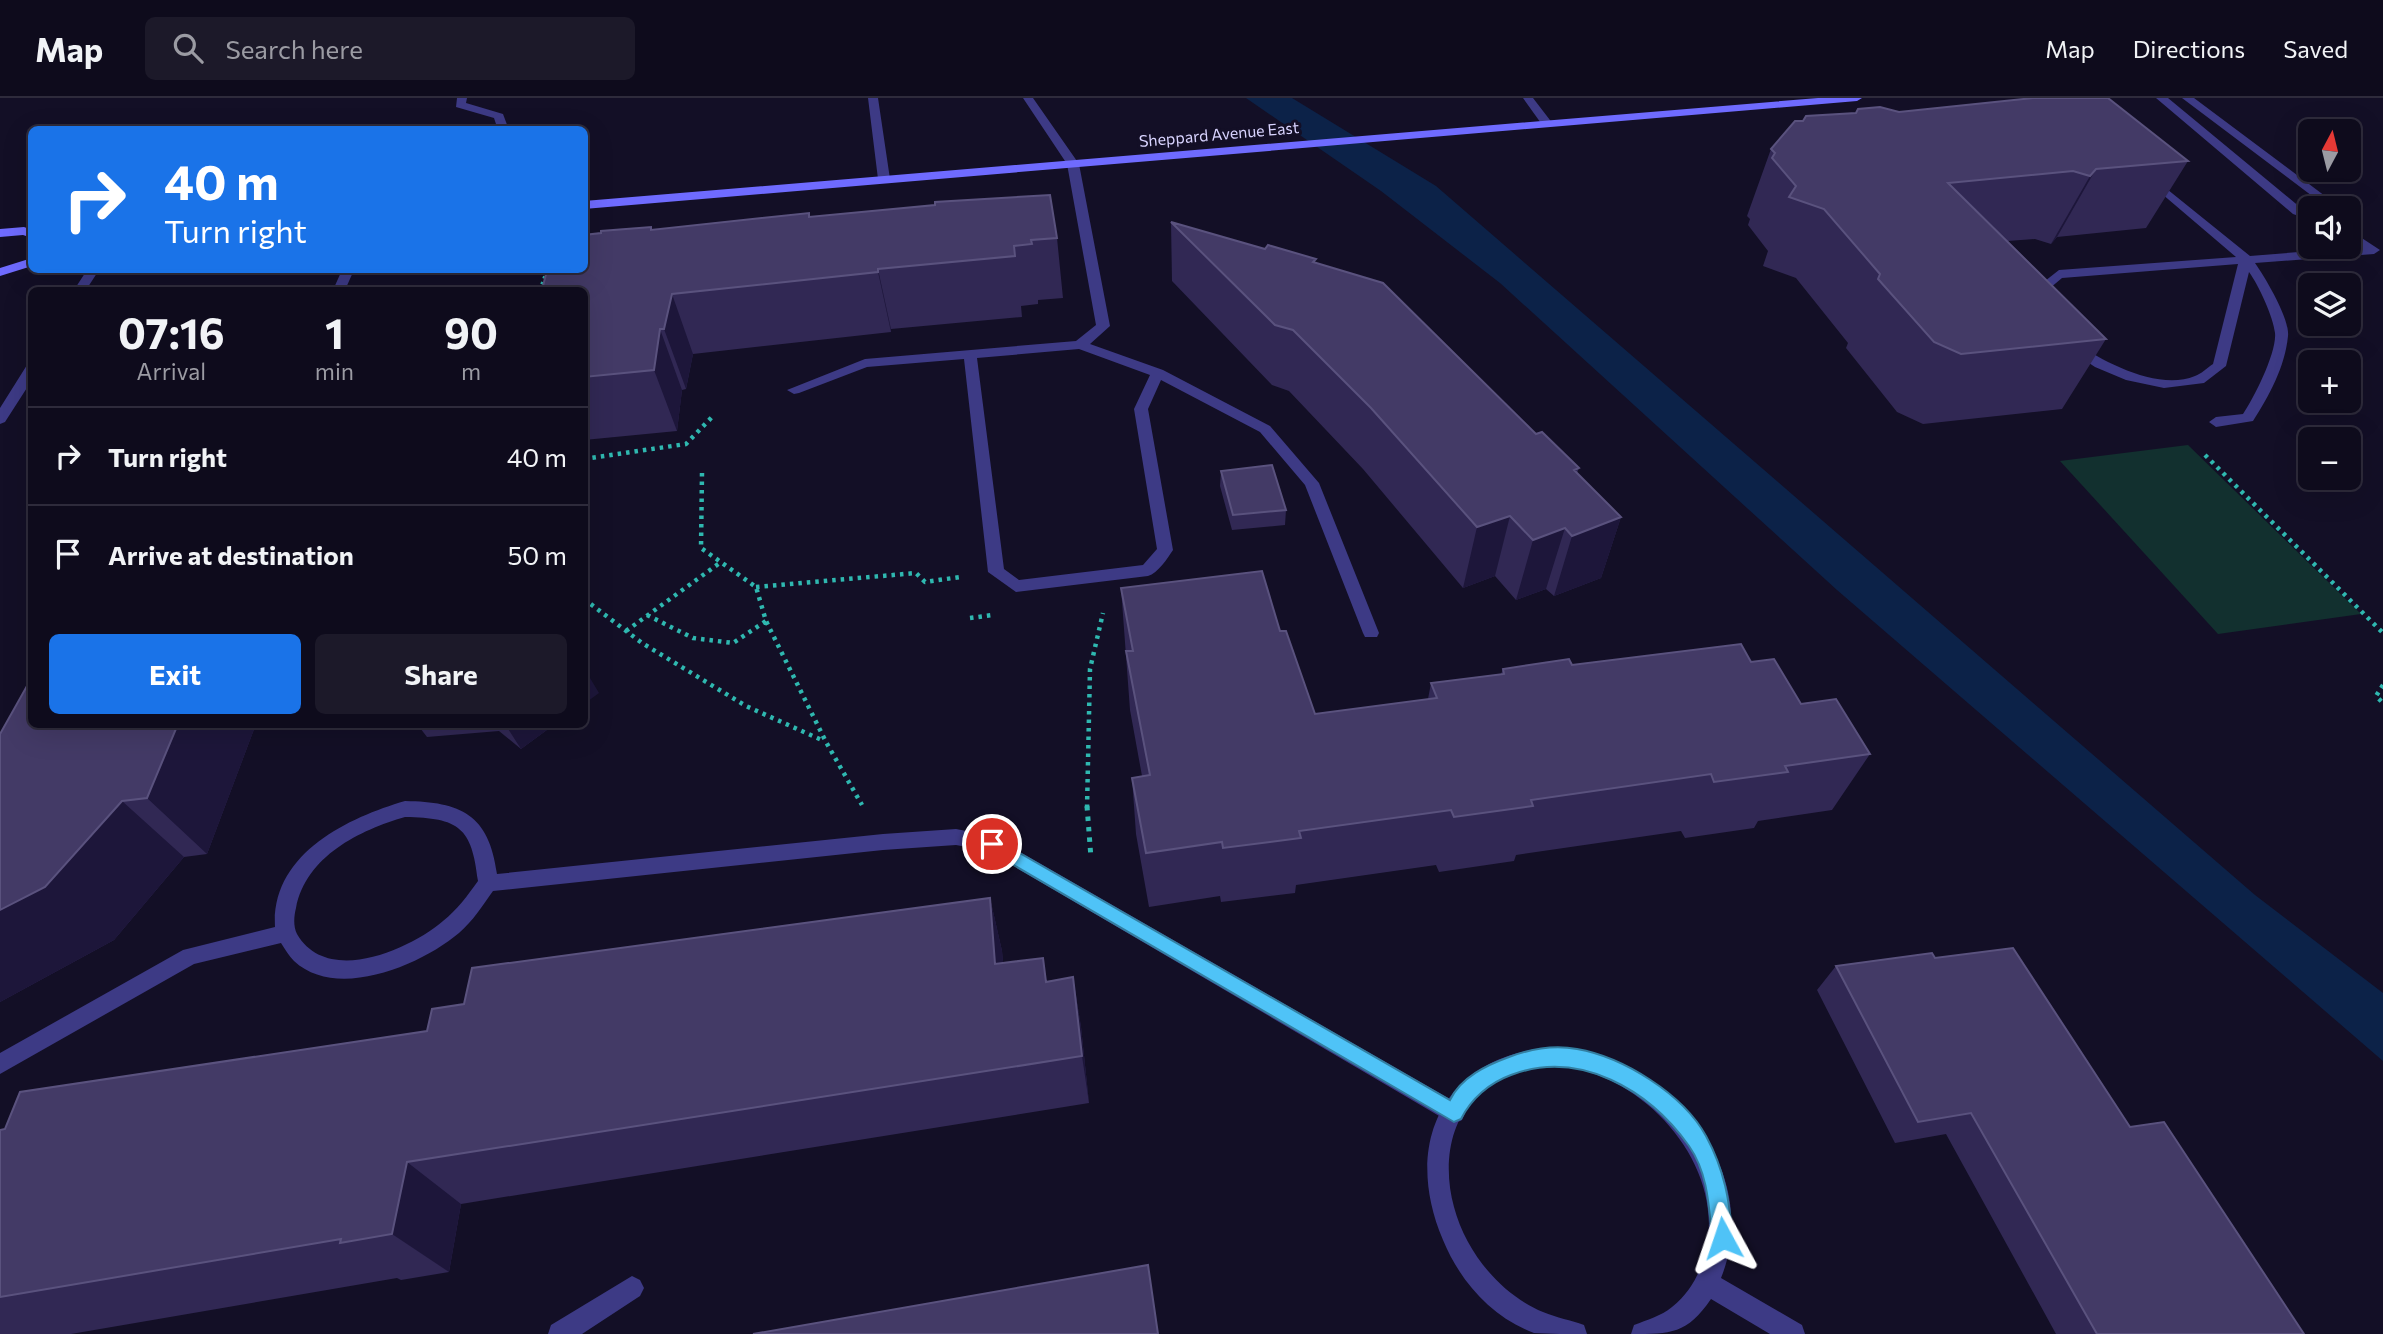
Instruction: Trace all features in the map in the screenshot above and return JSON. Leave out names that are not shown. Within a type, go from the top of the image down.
[{"type":"main road","name":"Sheppard Avenue East","points":[[588,205],[1795,101],[1857,98]]},
{"type":"main road","points":[[0,233],[28,232]]},
{"type":"main road","points":[[0,272],[28,263]]},
{"type":"street","points":[[461,101],[484,98]]},
{"type":"street","points":[[873,98],[884,179]]},
{"type":"street","points":[[1028,98],[1073,164],[1102,326],[1080,345]]},
{"type":"street","points":[[1528,98],[1548,124]]},
{"type":"street","points":[[2161,98],[2298,211]]},
{"type":"street","points":[[2187,98],[2319,196]]},
{"type":"street","points":[[461,101],[499,116],[503,126]]},
{"type":"street","points":[[2138,168],[2246,259],[2264,284],[2282,334],[2266,389],[2248,418],[2216,422]]},
{"type":"street","points":[[2361,241],[2377,251]]},
{"type":"street","points":[[2039,308],[2032,296],[2059,274],[2377,251]]},
{"type":"street","points":[[2062,340],[2095,364],[2155,383],[2197,381],[2218,366],[2246,259]]},
{"type":"street","points":[[794,390],[865,363],[1080,345],[1158,373],[1265,429],[1312,483],[1371,633]]},
{"type":"street","points":[[970,355],[996,572],[1016,586],[1148,570],[1164,550],[1141,409],[1158,373]]},
{"type":"street","points":[[0,419],[28,374]]},
{"type":"street","points":[[488,883],[486,852],[478,831],[460,817],[434,809],[405,809],[372,818],[341,834],[315,855],[295,881],[285,908],[286,933],[299,953],[322,966],[352,969],[385,965],[420,950],[449,929],[488,883],[883,842],[956,837],[992,844],[1454,1113]]},
{"type":"street","points":[[0,1064],[190,956],[286,933]]},
{"type":"street","points":[[1575,1334],[1546,1327],[1502,1301],[1467,1264],[1445,1221],[1436,1175],[1442,1134],[1461,1098],[1490,1073],[1531,1058],[1576,1058],[1622,1073],[1664,1101],[1698,1141],[1718,1188],[1723,1238],[1708,1284],[1680,1316],[1643,1334]]},
{"type":"street","points":[[1708,1284],[1793,1334]]},
{"type":"street","points":[[560,1334],[632,1288]]},
{"type":"path","points":[[588,459],[610,458],[686,444],[713,416]]},
{"type":"path","points":[[2199,449],[2383,633]]},
{"type":"path","points":[[702,473],[702,548],[757,587],[916,573],[925,582],[996,572]]},
{"type":"path","points":[[626,631],[721,562]]},
{"type":"path","points":[[757,587],[766,621],[825,742],[883,842]]},
{"type":"path","points":[[1095,904],[1087,806],[1090,669],[1106,601]]},
{"type":"path","points":[[588,602],[626,631],[746,706],[825,742]]},
{"type":"path","points":[[647,615],[693,638],[733,643],[766,621]]},
{"type":"path","points":[[2383,685],[2376,696],[2383,703]]},
{"type":"green space","points":[[2188,445],[2361,614],[2218,634],[2060,461]]},
{"type":"water","points":[[1246,98],[1292,98],[1436,186],[2255,895],[2383,993],[2383,1061],[1837,590],[1500,283],[1381,191]]},
{"type":"building","points":[[2033,98],[2108,98],[2188,161],[2096,169],[2090,176],[2073,171],[1948,183],[2106,339],[1961,354],[1934,342],[1878,279],[1880,274],[1824,209],[1789,197],[1796,186],[1772,158],[1775,153],[1771,149],[1795,121],[1803,121],[1806,116],[1856,113],[1858,109],[1880,107],[1899,112]]},
{"type":"building","points":[[1050,195],[1057,238],[1031,240],[1032,244],[1014,246],[1015,256],[878,269],[878,272],[672,294],[664,329],[660,329],[654,370],[588,377],[588,287],[543,287],[546,273],[588,273],[588,235],[601,231],[651,227],[651,230],[809,213],[809,217],[935,205],[935,202]]},
{"type":"building","points":[[1171,222],[1265,249],[1268,245],[1383,283],[1536,434],[1542,432],[1579,468],[1574,470],[1621,517],[1572,536],[1565,528],[1533,540],[1510,516],[1477,527],[1371,408],[1293,330],[1275,325]]},
{"type":"building","points":[[1272,465],[1286,510],[1233,515],[1221,471]]},
{"type":"building","points":[[1262,571],[1280,631],[1286,631],[1315,714],[1437,698],[1431,683],[1504,674],[1503,669],[1569,659],[1572,665],[1741,644],[1751,662],[1774,659],[1801,704],[1836,699],[1870,754],[1785,766],[1788,772],[1714,782],[1711,774],[1531,800],[1533,806],[1454,817],[1451,810],[1299,831],[1301,838],[1223,848],[1222,842],[1146,853],[1132,778],[1150,775],[1126,651],[1133,651],[1121,588]]},
{"type":"building","points":[[28,684],[28,728],[176,728],[147,798],[122,801],[45,887],[0,910],[0,734]]},
{"type":"building","points":[[990,898],[995,964],[1043,958],[1046,982],[1073,977],[1082,1056],[407,1162],[392,1234],[340,1243],[341,1239],[0,1297],[0,1130],[5,1129],[20,1092],[427,1031],[432,1009],[464,1004],[472,968]]},
{"type":"building","points":[[2013,948],[2130,1127],[2164,1122],[2304,1334],[2097,1334],[1971,1113],[1918,1122],[1836,966],[1932,953],[1935,958]]},
{"type":"building","points":[[1148,1265],[1158,1334],[753,1334]]},
{"type":"route","points":[[992,844],[1454,1113],[1461,1098],[1490,1073],[1531,1058],[1576,1058],[1622,1073],[1664,1101],[1698,1141],[1718,1188],[1723,1238]]}]
